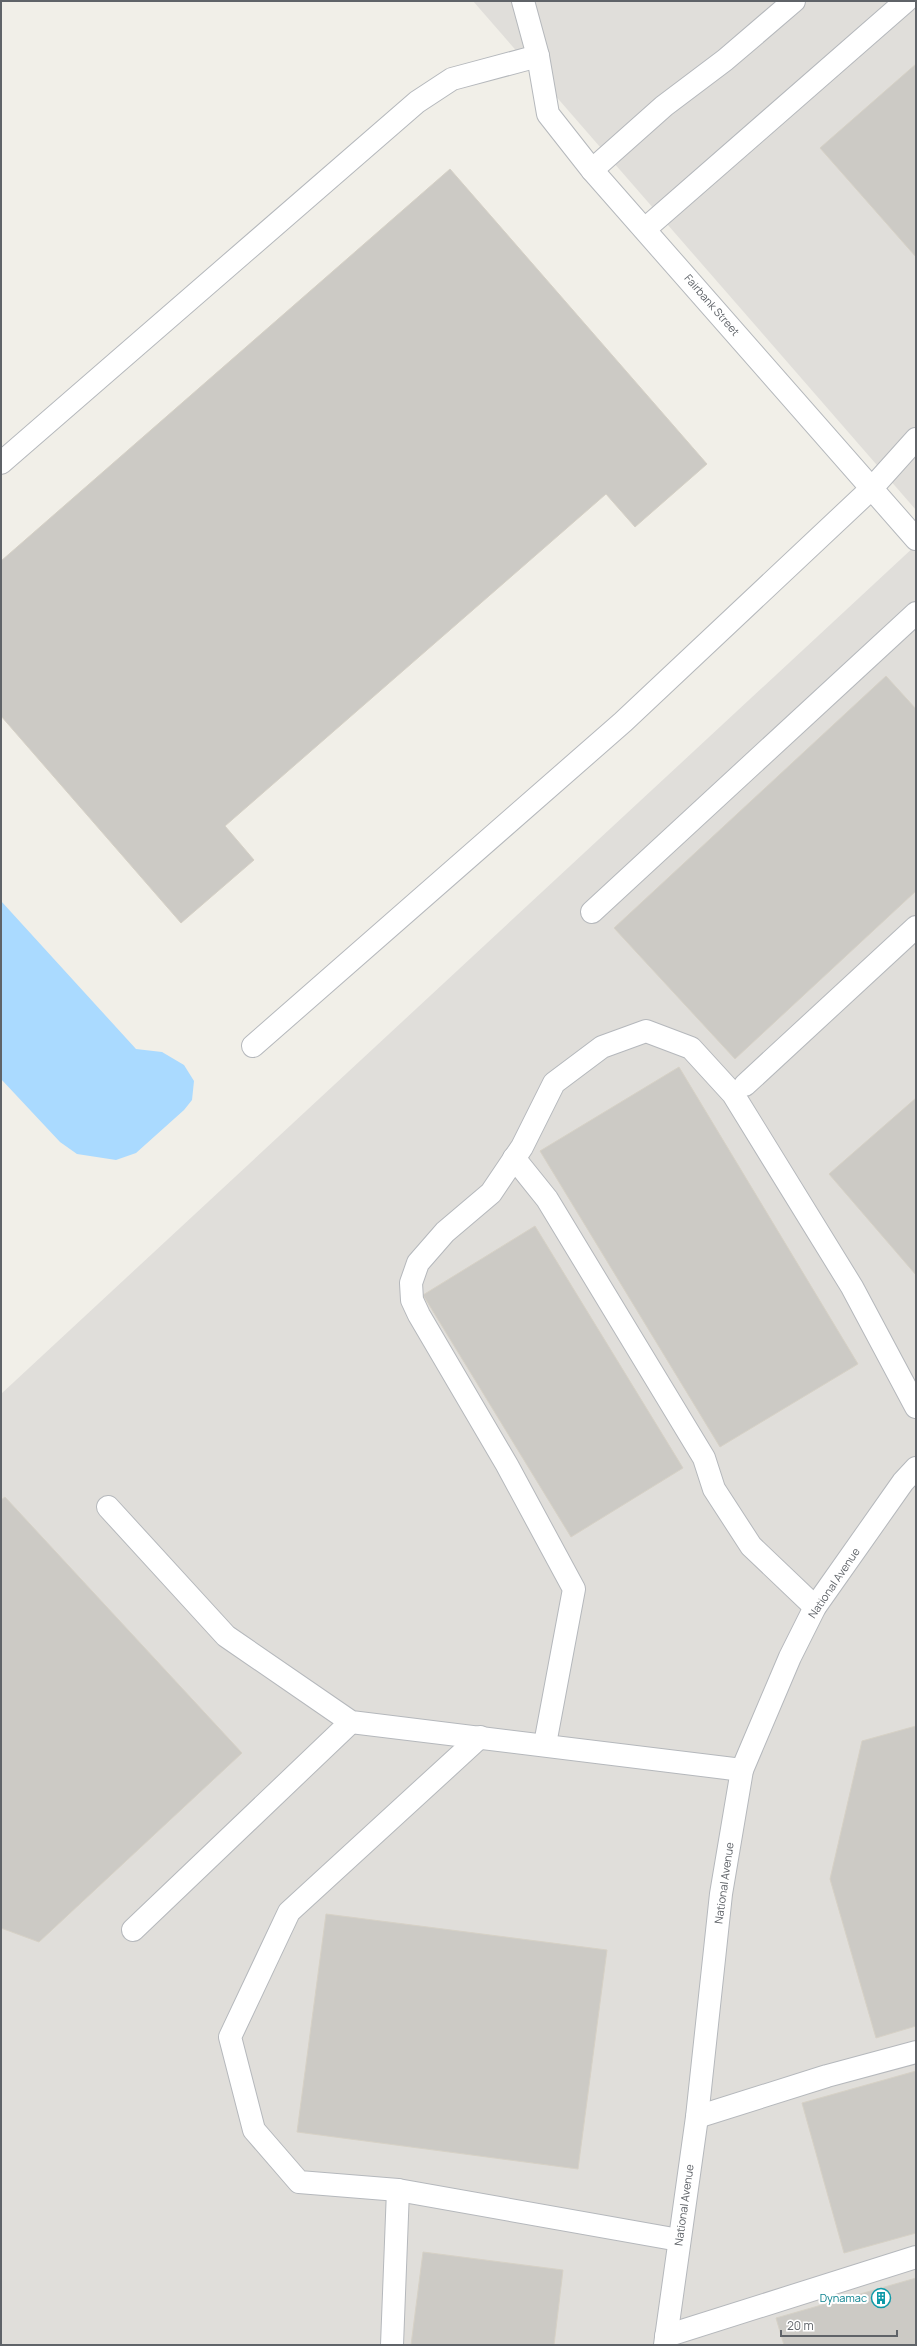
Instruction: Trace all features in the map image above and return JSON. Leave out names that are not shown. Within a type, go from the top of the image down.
[{"type":"street","name":"Fairbank Street","points":[[523,1],[538,56],[548,114],[592,170],[916,539]]},
{"type":"street","points":[[592,170],[664,106],[725,60],[794,1]]},
{"type":"street","points":[[645,229],[906,1]]},
{"type":"street","points":[[1,463],[417,102],[452,79],[538,56]]},
{"type":"street","points":[[253,1046],[623,722],[872,488],[916,439]]},
{"type":"street","points":[[592,912],[916,613]]},
{"type":"street","points":[[746,1085],[916,927]]},
{"type":"street","points":[[545,1744],[574,1589],[507,1465],[419,1315],[412,1300],[410,1283],[418,1263],[445,1232],[491,1192],[522,1147],[554,1083],[602,1047],[646,1031],[691,1048],[733,1094],[852,1287],[916,1407]]},
{"type":"street","points":[[514,1158],[547,1199],[704,1458],[714,1490],[751,1546],[815,1607]]},
{"type":"street","name":"National Avenue","points":[[665,2341],[697,2117],[721,1894],[742,1770],[790,1657],[815,1607],[903,1482],[916,1468]]},
{"type":"street","points":[[108,1506],[226,1636],[351,1722],[545,1744],[742,1770]]},
{"type":"street","points":[[133,1930],[351,1722]]},
{"type":"street","points":[[480,1737],[289,1912],[230,2037],[254,2130],[299,2182],[398,2190],[679,2240]]},
{"type":"street","points":[[697,2117],[827,2076],[916,2052]]},
{"type":"street","points":[[392,2345],[398,2190]]},
{"type":"street","points":[[665,2341],[916,2257]]},
{"type":"shaded area","points":[[473,1],[916,1],[916,510]]},
{"type":"shaded area","points":[[916,545],[916,2345],[1,2345],[1,1394]]},
{"type":"water","points":[[1,901],[136,1049],[162,1052],[184,1065],[194,1081],[192,1100],[184,1110],[136,1153],[116,1160],[77,1154],[60,1142],[1,1079]]},
{"type":"building","points":[[916,64],[916,257],[820,148]]},
{"type":"building","points":[[450,169],[707,464],[635,527],[606,494],[225,826],[254,860],[181,923],[1,716],[1,561]]},
{"type":"building","points":[[886,676],[916,709],[916,891],[735,1059],[614,928]]},
{"type":"building","points":[[679,1067],[858,1364],[720,1447],[540,1151]]},
{"type":"building","points":[[916,1098],[916,1275],[829,1174]]},
{"type":"building","points":[[535,1226],[683,1468],[571,1537],[423,1295]]},
{"type":"building","points":[[5,1497],[242,1753],[39,1942],[1,1928],[1,1500]]},
{"type":"building","points":[[916,1726],[916,2026],[876,2038],[830,1879],[862,1741]]},
{"type":"building","points":[[326,1914],[607,1950],[578,2169],[297,2132]]},
{"type":"building","points":[[916,2071],[916,2233],[844,2253],[802,2103]]},
{"type":"building","points":[[423,2252],[563,2270],[554,2345],[411,2345]]},
{"type":"building","name":"Dynamac","points":[[916,2278],[916,2345],[784,2345],[776,2318]]},
{"type":"place","name":"Dynamac","points":[[881,2298]]}]
